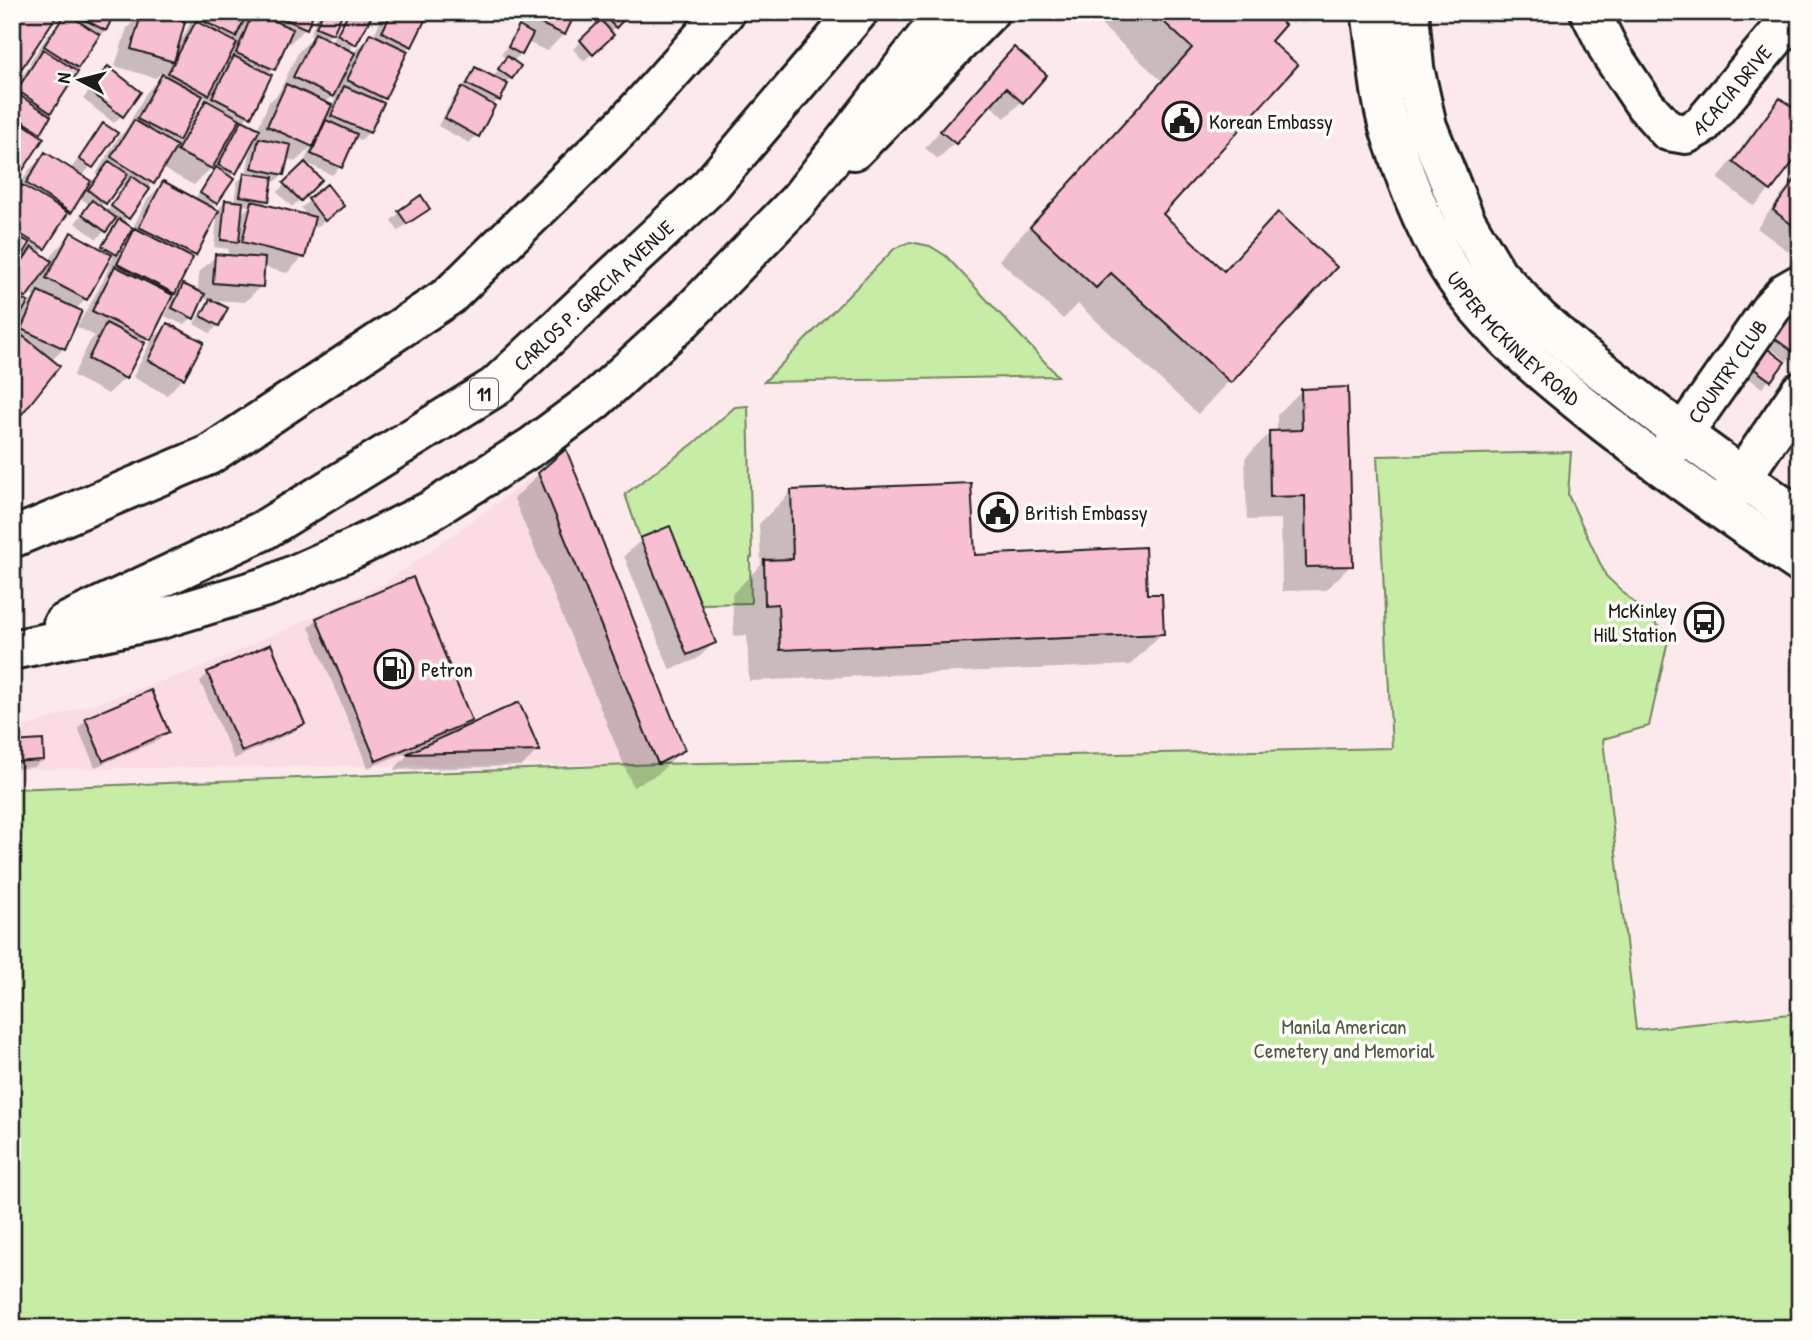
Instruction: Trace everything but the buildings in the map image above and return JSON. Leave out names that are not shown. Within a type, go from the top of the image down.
[{"type":"main road","points":[[12,538],[209,455],[449,296],[628,121],[725,12]]},
{"type":"main road","name":"CARLOS P. GARCIA AVENUE","points":[[12,645],[31,639],[262,531],[495,387],[710,186],[858,12]]},
{"type":"main road","points":[[798,201],[946,12]]},
{"type":"main road","points":[[12,650],[157,620],[269,586],[430,511],[523,453],[594,401],[683,320],[798,201],[867,138],[989,12]]},
{"type":"main road","name":"UPPER MCKINLEY ROAD","points":[[1371,12],[1383,105],[1392,138],[1417,202],[1448,267],[1483,315],[1570,396],[1657,464],[1800,563]]},
{"type":"main road","name":"UPPER MCKINLEY ROAD","points":[[1409,12],[1414,68],[1427,126],[1465,220],[1497,274],[1561,339],[1683,434],[1800,519]]},
{"type":"main road","name":"ACACIA DRIVE","points":[[1590,12],[1611,54],[1645,106],[1668,131],[1686,134],[1702,125],[1797,12]]},
{"type":"main road","name":"COUNTRY CLUB","points":[[1657,464],[1683,434],[1772,307],[1786,292],[1800,284]]},
{"type":"main road","points":[[1720,509],[1800,392]]},
{"type":"shaded area","points":[[538,473],[658,764],[12,769],[12,731],[201,668],[384,584]]},
{"type":"green space","points":[[910,242],[930,246],[946,256],[1058,376],[764,382],[895,248]]},
{"type":"green space","points":[[748,406],[751,603],[701,604],[670,527],[640,538],[625,494],[693,444],[735,407]]},
{"type":"green space","name":"Manila American Cemetery and Memorial","points":[[1571,452],[1568,495],[1606,576],[1669,636],[1649,726],[1603,739],[1636,1030],[1800,1013],[1800,1328],[12,1328],[12,789],[658,764],[1392,748],[1377,456]]},
{"type":"place","name":"Korean Embassy","points":[[1182,121]]},
{"type":"place","name":"British Embassy","points":[[998,512]]},
{"type":"place","name":"McKinley Hill Station","points":[[1704,622]]},
{"type":"place","name":"Petron","points":[[394,669]]}]
